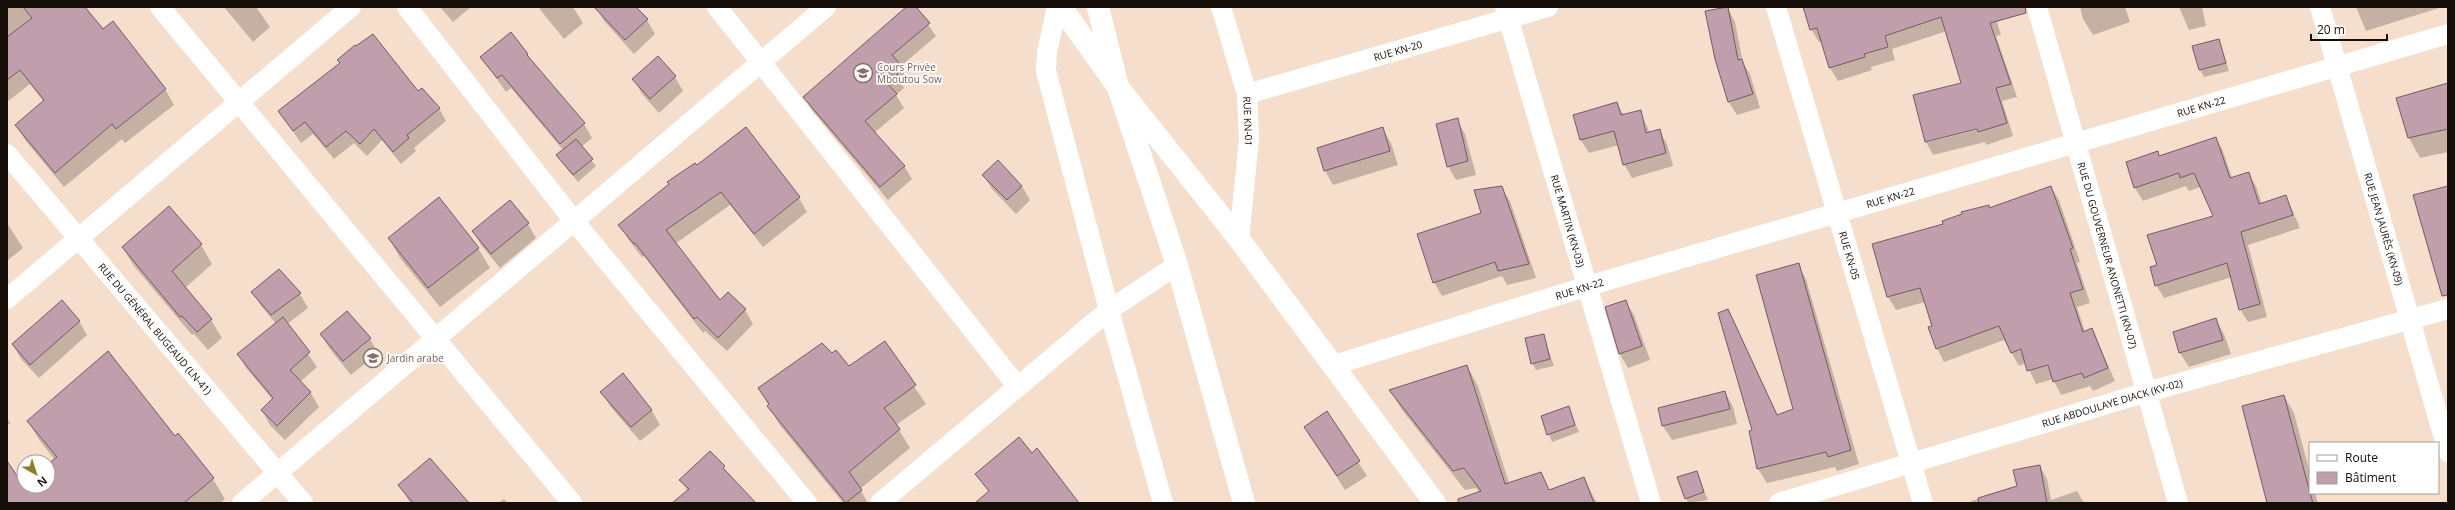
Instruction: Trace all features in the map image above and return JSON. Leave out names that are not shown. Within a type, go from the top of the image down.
[{"type":"main road","points":[[1061,7],[1118,87],[1239,239],[1334,364],[1435,503]]},
{"type":"main road","points":[[1098,7],[1118,87],[1177,265],[1244,503]]},
{"type":"street","points":[[160,7],[572,503]]},
{"type":"street","points":[[7,299],[351,7]]},
{"type":"street","points":[[407,7],[574,221],[806,503]]},
{"type":"street","points":[[717,7],[1018,387]]},
{"type":"street","points":[[242,503],[826,7]]},
{"type":"street","points":[[1057,7],[1047,52],[1046,72],[1109,310],[1163,503]]},
{"type":"street","name":"RUE KN-01","points":[[1221,7],[1247,94],[1249,138],[1239,239]]},
{"type":"street","name":"RUE KN-20","points":[[1247,94],[1507,13],[1548,7]]},
{"type":"street","name":"RUE KN-05","points":[[1776,7],[1923,503]]},
{"type":"street","name":"RUE DU GOUVERNEUR ANONETTI (KN-07)","points":[[2037,7],[2178,503]]},
{"type":"street","name":"RUE JEAN JAURÈS (KN-09)","points":[[2320,7],[2448,452]]},
{"type":"street","name":"RUE MARTIN (KN-03)","points":[[1507,13],[1651,503]]},
{"type":"street","name":"RUE KN-22","points":[[1334,364],[1588,286],[2448,34]]},
{"type":"street","name":"RUE DU GÉNÉRAL BUGEAUD (LN-41)","points":[[7,154],[303,503]]},
{"type":"street","points":[[880,503],[1109,310],[1177,265]]},
{"type":"street","name":"RUE ABDOULAYE DIACK (KV-02)","points":[[1779,503],[2147,392],[2448,309]]},
{"type":"building","points":[[23,7],[85,7],[103,29],[113,21],[166,89],[116,129],[112,124],[55,173],[15,125],[44,100],[20,70],[7,80],[7,37],[32,18]]},
{"type":"building","points":[[594,7],[636,7],[648,19],[625,40]]},
{"type":"building","points":[[906,7],[916,7],[930,23],[892,55],[899,63],[893,69],[898,74],[887,83],[897,94],[865,121],[905,166],[880,187],[803,97]]},
{"type":"building","points":[[1728,7],[1738,60],[1742,59],[1753,94],[1728,102],[1715,59],[1705,11]]},
{"type":"building","points":[[1803,7],[2025,7],[2026,13],[1990,23],[2011,84],[1996,88],[2007,123],[1978,132],[1977,129],[1925,142],[1913,95],[1961,83],[1941,17],[1885,36],[1888,47],[1864,54],[1865,57],[1829,68],[1817,28],[1810,30]]},
{"type":"building","points":[[511,32],[528,54],[527,55],[585,123],[560,144],[502,75],[497,78],[480,57]]},
{"type":"building","points":[[373,34],[418,91],[422,88],[440,108],[407,135],[409,138],[393,152],[374,129],[360,144],[346,131],[326,147],[305,122],[293,131],[278,111],[340,63],[337,60],[355,45],[356,46]]},
{"type":"building","points":[[2219,39],[2226,63],[2199,70],[2192,46]]},
{"type":"building","points":[[658,56],[676,76],[650,99],[632,79]]},
{"type":"building","points":[[2448,83],[2448,129],[2408,138],[2396,98]]},
{"type":"building","points":[[1617,102],[1621,115],[1641,110],[1646,133],[1660,129],[1666,153],[1623,165],[1614,131],[1580,140],[1573,115]]},
{"type":"building","points":[[1458,118],[1468,161],[1447,167],[1436,124]]},
{"type":"building","points":[[746,127],[800,197],[754,234],[721,192],[666,230],[720,300],[728,292],[746,309],[718,338],[697,317],[694,319],[635,243],[634,244],[618,225],[669,184],[667,182],[695,163],[697,165]]},
{"type":"building","points":[[1383,127],[1390,151],[1324,171],[1317,148]]},
{"type":"building","points":[[2216,137],[2230,178],[2249,172],[2259,204],[2286,195],[2293,215],[2241,232],[2260,304],[2239,310],[2227,263],[2155,286],[2150,267],[2157,265],[2147,235],[2213,216],[2194,173],[2180,178],[2179,173],[2134,188],[2126,162],[2158,151],[2159,156]]},
{"type":"building","points":[[576,139],[593,159],[573,175],[556,155]]},
{"type":"building","points":[[998,160],[1022,186],[1007,200],[982,175]]},
{"type":"building","points":[[1502,186],[1529,264],[1498,271],[1495,262],[1433,283],[1417,234],[1481,213],[1474,190]]},
{"type":"building","points":[[2051,186],[2073,248],[2070,249],[2083,289],[2070,293],[2083,332],[2092,328],[2108,368],[2084,378],[2082,373],[2053,382],[2048,365],[2027,371],[2021,349],[2011,353],[1999,326],[1936,349],[1928,327],[1932,326],[1920,288],[1887,297],[1872,244],[1943,224],[1942,221],[1962,214],[1961,212],[1989,205],[1989,208]]},
{"type":"building","points":[[2448,186],[2448,295],[2442,296],[2413,195]]},
{"type":"building","points":[[439,197],[479,248],[428,288],[388,238]]},
{"type":"building","points":[[510,200],[529,223],[491,254],[472,231]]},
{"type":"building","points":[[169,206],[202,244],[172,271],[212,319],[197,332],[182,316],[180,317],[122,247]]},
{"type":"building","points":[[1799,263],[1851,450],[1828,457],[1826,452],[1757,469],[1749,431],[1752,430],[1718,313],[1728,309],[1777,415],[1793,409],[1756,275]]},
{"type":"building","points":[[279,269],[301,293],[271,315],[251,292]]},
{"type":"building","points":[[62,300],[80,321],[30,365],[12,344]]},
{"type":"building","points":[[1626,300],[1642,346],[1619,354],[1605,307]]},
{"type":"building","points":[[347,311],[371,338],[343,361],[320,334]]},
{"type":"building","points":[[283,317],[310,352],[290,370],[311,392],[277,426],[261,410],[273,398],[237,354]]},
{"type":"building","points":[[2216,318],[2223,340],[2179,353],[2173,332]]},
{"type":"building","points":[[1544,334],[1550,359],[1531,364],[1525,338]]},
{"type":"building","points":[[885,341],[916,385],[884,408],[900,429],[849,472],[862,490],[846,503],[767,406],[769,404],[758,388],[822,343],[832,353],[836,350],[849,366]]},
{"type":"building","points":[[108,351],[175,436],[178,433],[214,478],[184,503],[7,503],[7,461],[16,474],[16,494],[56,494],[56,454],[27,421]]},
{"type":"building","points":[[1467,365],[1505,484],[1541,472],[1549,490],[1584,477],[1594,503],[1458,503],[1458,499],[1481,491],[1464,468],[1453,471],[1389,390]]},
{"type":"building","points":[[623,373],[652,410],[631,427],[600,392]]},
{"type":"building","points":[[1725,391],[1730,409],[1662,426],[1658,408]]},
{"type":"building","points":[[2284,395],[2309,494],[2313,503],[2267,503],[2242,406]]},
{"type":"building","points":[[1569,406],[1575,425],[1547,435],[1541,416]]},
{"type":"building","points":[[1327,411],[1360,461],[1337,476],[1304,427]]},
{"type":"building","points":[[1019,437],[1032,453],[1037,448],[1079,503],[975,503],[989,491],[975,474]]},
{"type":"building","points":[[710,451],[725,466],[723,468],[756,503],[672,503],[689,489],[679,480]]},
{"type":"building","points":[[430,458],[469,503],[413,503],[398,485]]},
{"type":"building","points":[[2040,465],[2047,503],[1979,503],[1978,498],[2017,486],[2013,470]]},
{"type":"building","points":[[1697,471],[1704,492],[1685,499],[1677,477]]},
{"type":"place","name":"Cours Privèe Mboutou Sow","points":[[863,73]]},
{"type":"place","name":"Jardin arabe","points":[[373,358]]}]
